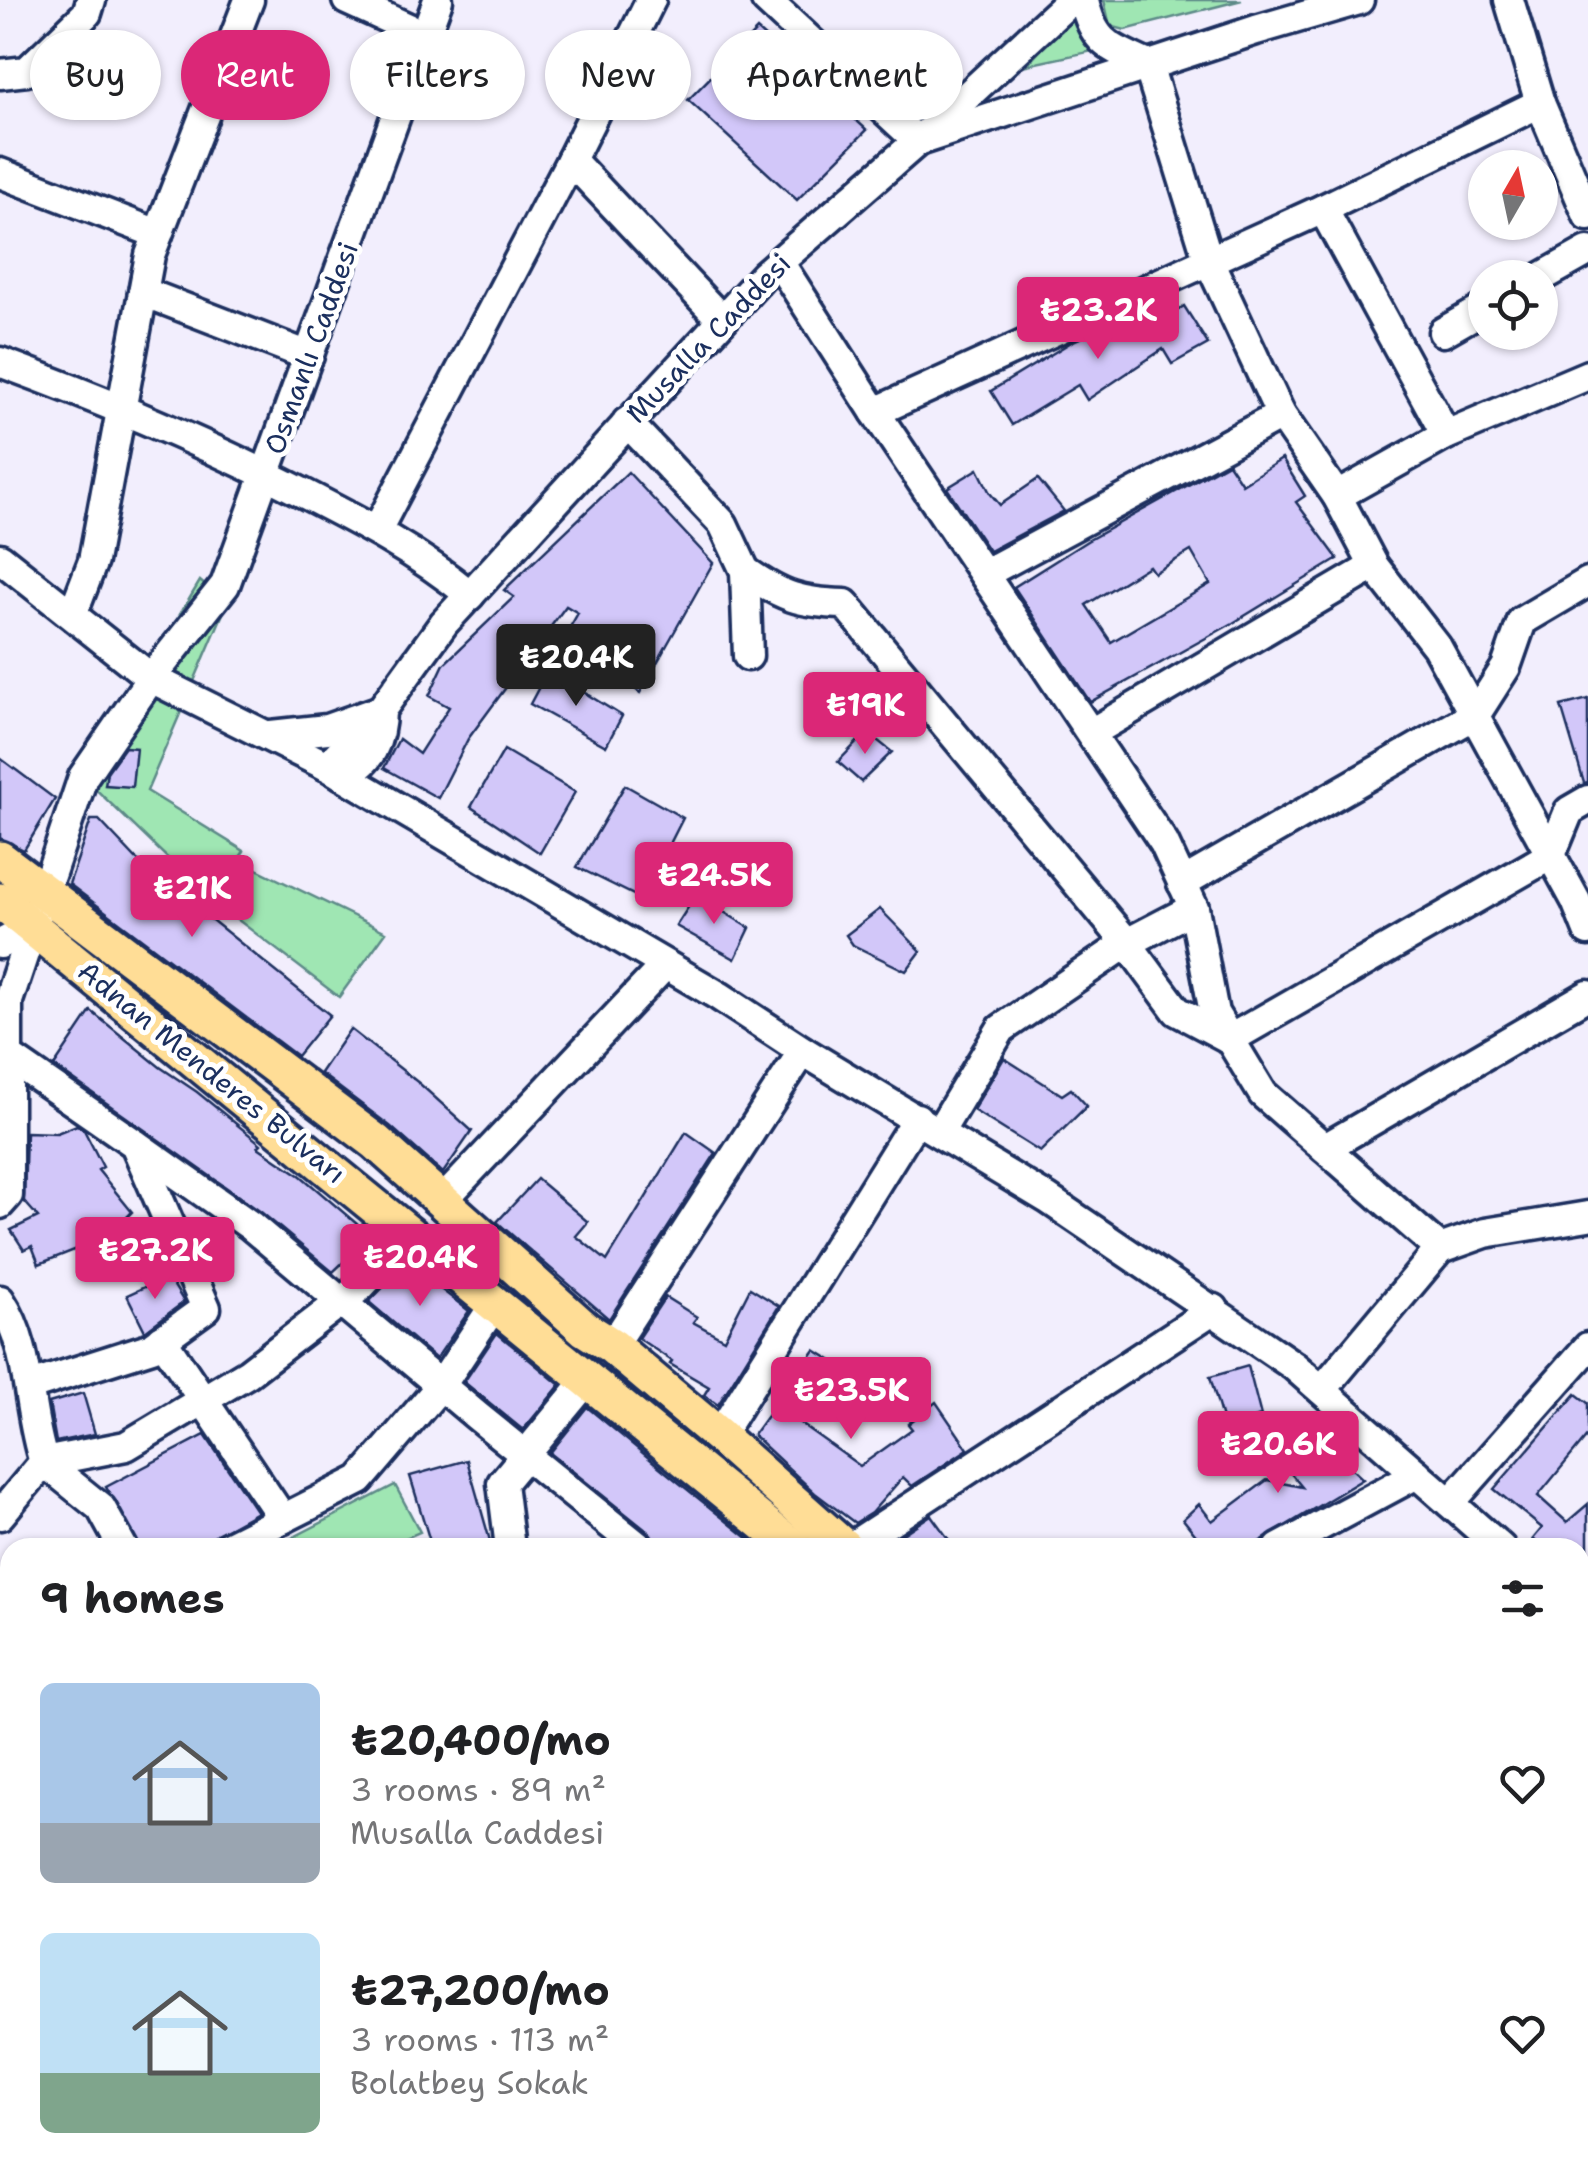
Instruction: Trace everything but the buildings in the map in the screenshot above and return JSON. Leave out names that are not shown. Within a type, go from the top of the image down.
[{"type":"main road","name":"Adnan Menderes Bulvarı","points":[[0,859],[376,1142],[585,1329],[612,1346],[836,1538]]},
{"type":"main road","name":"Adnan Menderes Bulvarı","points":[[0,901],[782,1538]]},
{"type":"street","points":[[0,74],[27,71],[86,12],[92,0]]},
{"type":"street","points":[[73,614],[93,561],[120,406],[158,234],[248,0]]},
{"type":"street","points":[[347,0],[413,30]]},
{"type":"street","name":"Osmanlı Caddesi","points":[[428,30],[438,0]]},
{"type":"street","points":[[377,530],[651,0]]},
{"type":"street","points":[[766,0],[918,141],[1358,0]]},
{"type":"street","name":"Musalla Caddesi","points":[[334,770],[444,624],[722,320],[779,262],[1071,0]]},
{"type":"street","points":[[1084,0],[1089,20],[1105,45],[1148,65],[1208,259],[1281,416],[1338,496],[1374,566],[1437,647],[1588,931]]},
{"type":"street","points":[[1509,0],[1540,104],[1588,216]]},
{"type":"street","points":[[875,412],[1324,209],[1540,104]]},
{"type":"street","name":"Osmanlı Caddesi","points":[[0,1204],[8,1194],[8,1001],[83,778],[151,678],[226,585],[395,120]]},
{"type":"street","points":[[571,160],[722,320]]},
{"type":"street","points":[[0,173],[158,234]]},
{"type":"street","points":[[1324,209],[1446,435]]},
{"type":"street","points":[[1558,268],[1588,251]]},
{"type":"street","points":[[779,262],[1164,843],[1188,896],[1214,1014],[1264,1094],[1440,1248]]},
{"type":"street","points":[[143,292],[308,356]]},
{"type":"street","points":[[1442,332],[1468,317]]},
{"type":"street","points":[[0,362],[120,406],[266,474],[377,530],[470,594]]},
{"type":"street","points":[[1338,496],[1446,435],[1588,375]]},
{"type":"street","points":[[984,574],[1281,416]]},
{"type":"street","points":[[627,422],[723,524],[745,572],[748,656]]},
{"type":"street","points":[[0,558],[151,678],[334,770],[666,964],[803,1052],[928,1125],[1214,1309],[1294,1366],[1490,1538]]},
{"type":"street","points":[[1091,733],[1374,566]]},
{"type":"street","points":[[745,572],[778,594],[845,604],[1178,1011],[1230,1039]]},
{"type":"street","points":[[719,1436],[928,1125],[1001,1029],[1127,944],[1188,896],[1476,714],[1506,667],[1522,621],[1588,582]]},
{"type":"street","points":[[266,735],[327,730],[381,710]]},
{"type":"street","points":[[1230,1039],[1550,855],[1569,810],[1588,800]]},
{"type":"street","points":[[0,944],[35,926]]},
{"type":"street","points":[[442,1202],[666,964]]},
{"type":"street","points":[[1325,1148],[1588,994]]},
{"type":"street","points":[[612,1346],[803,1052]]},
{"type":"street","points":[[8,1056],[251,1226],[628,1538]]},
{"type":"street","points":[[30,1386],[152,1347],[206,1308],[134,1144]]},
{"type":"street","points":[[1322,1390],[1440,1248],[1485,1233],[1588,1216]]},
{"type":"street","points":[[0,1515],[44,1462],[126,1446],[248,1373],[360,1287],[410,1234]]},
{"type":"street","points":[[0,1300],[13,1320],[44,1462],[101,1508],[118,1538]]},
{"type":"street","points":[[245,1538],[360,1480],[442,1384],[495,1304]]},
{"type":"street","points":[[862,1538],[1214,1309]]},
{"type":"street","points":[[162,1339],[282,1519]]},
{"type":"street","points":[[1450,1503],[1588,1347]]},
{"type":"street","points":[[509,1538],[502,1483],[588,1379]]},
{"type":"street","points":[[1297,1538],[1417,1474]]},
{"type":"green space","points":[[1104,0],[1242,0],[1125,30],[1110,26]]},
{"type":"green space","points":[[1073,15],[1093,51],[1027,65]]},
{"type":"green space","points":[[200,581],[227,604],[147,791],[244,851],[238,860],[386,932],[339,997],[208,897],[83,777]]},
{"type":"green space","points":[[395,1485],[420,1532],[406,1538],[292,1538]]}]
